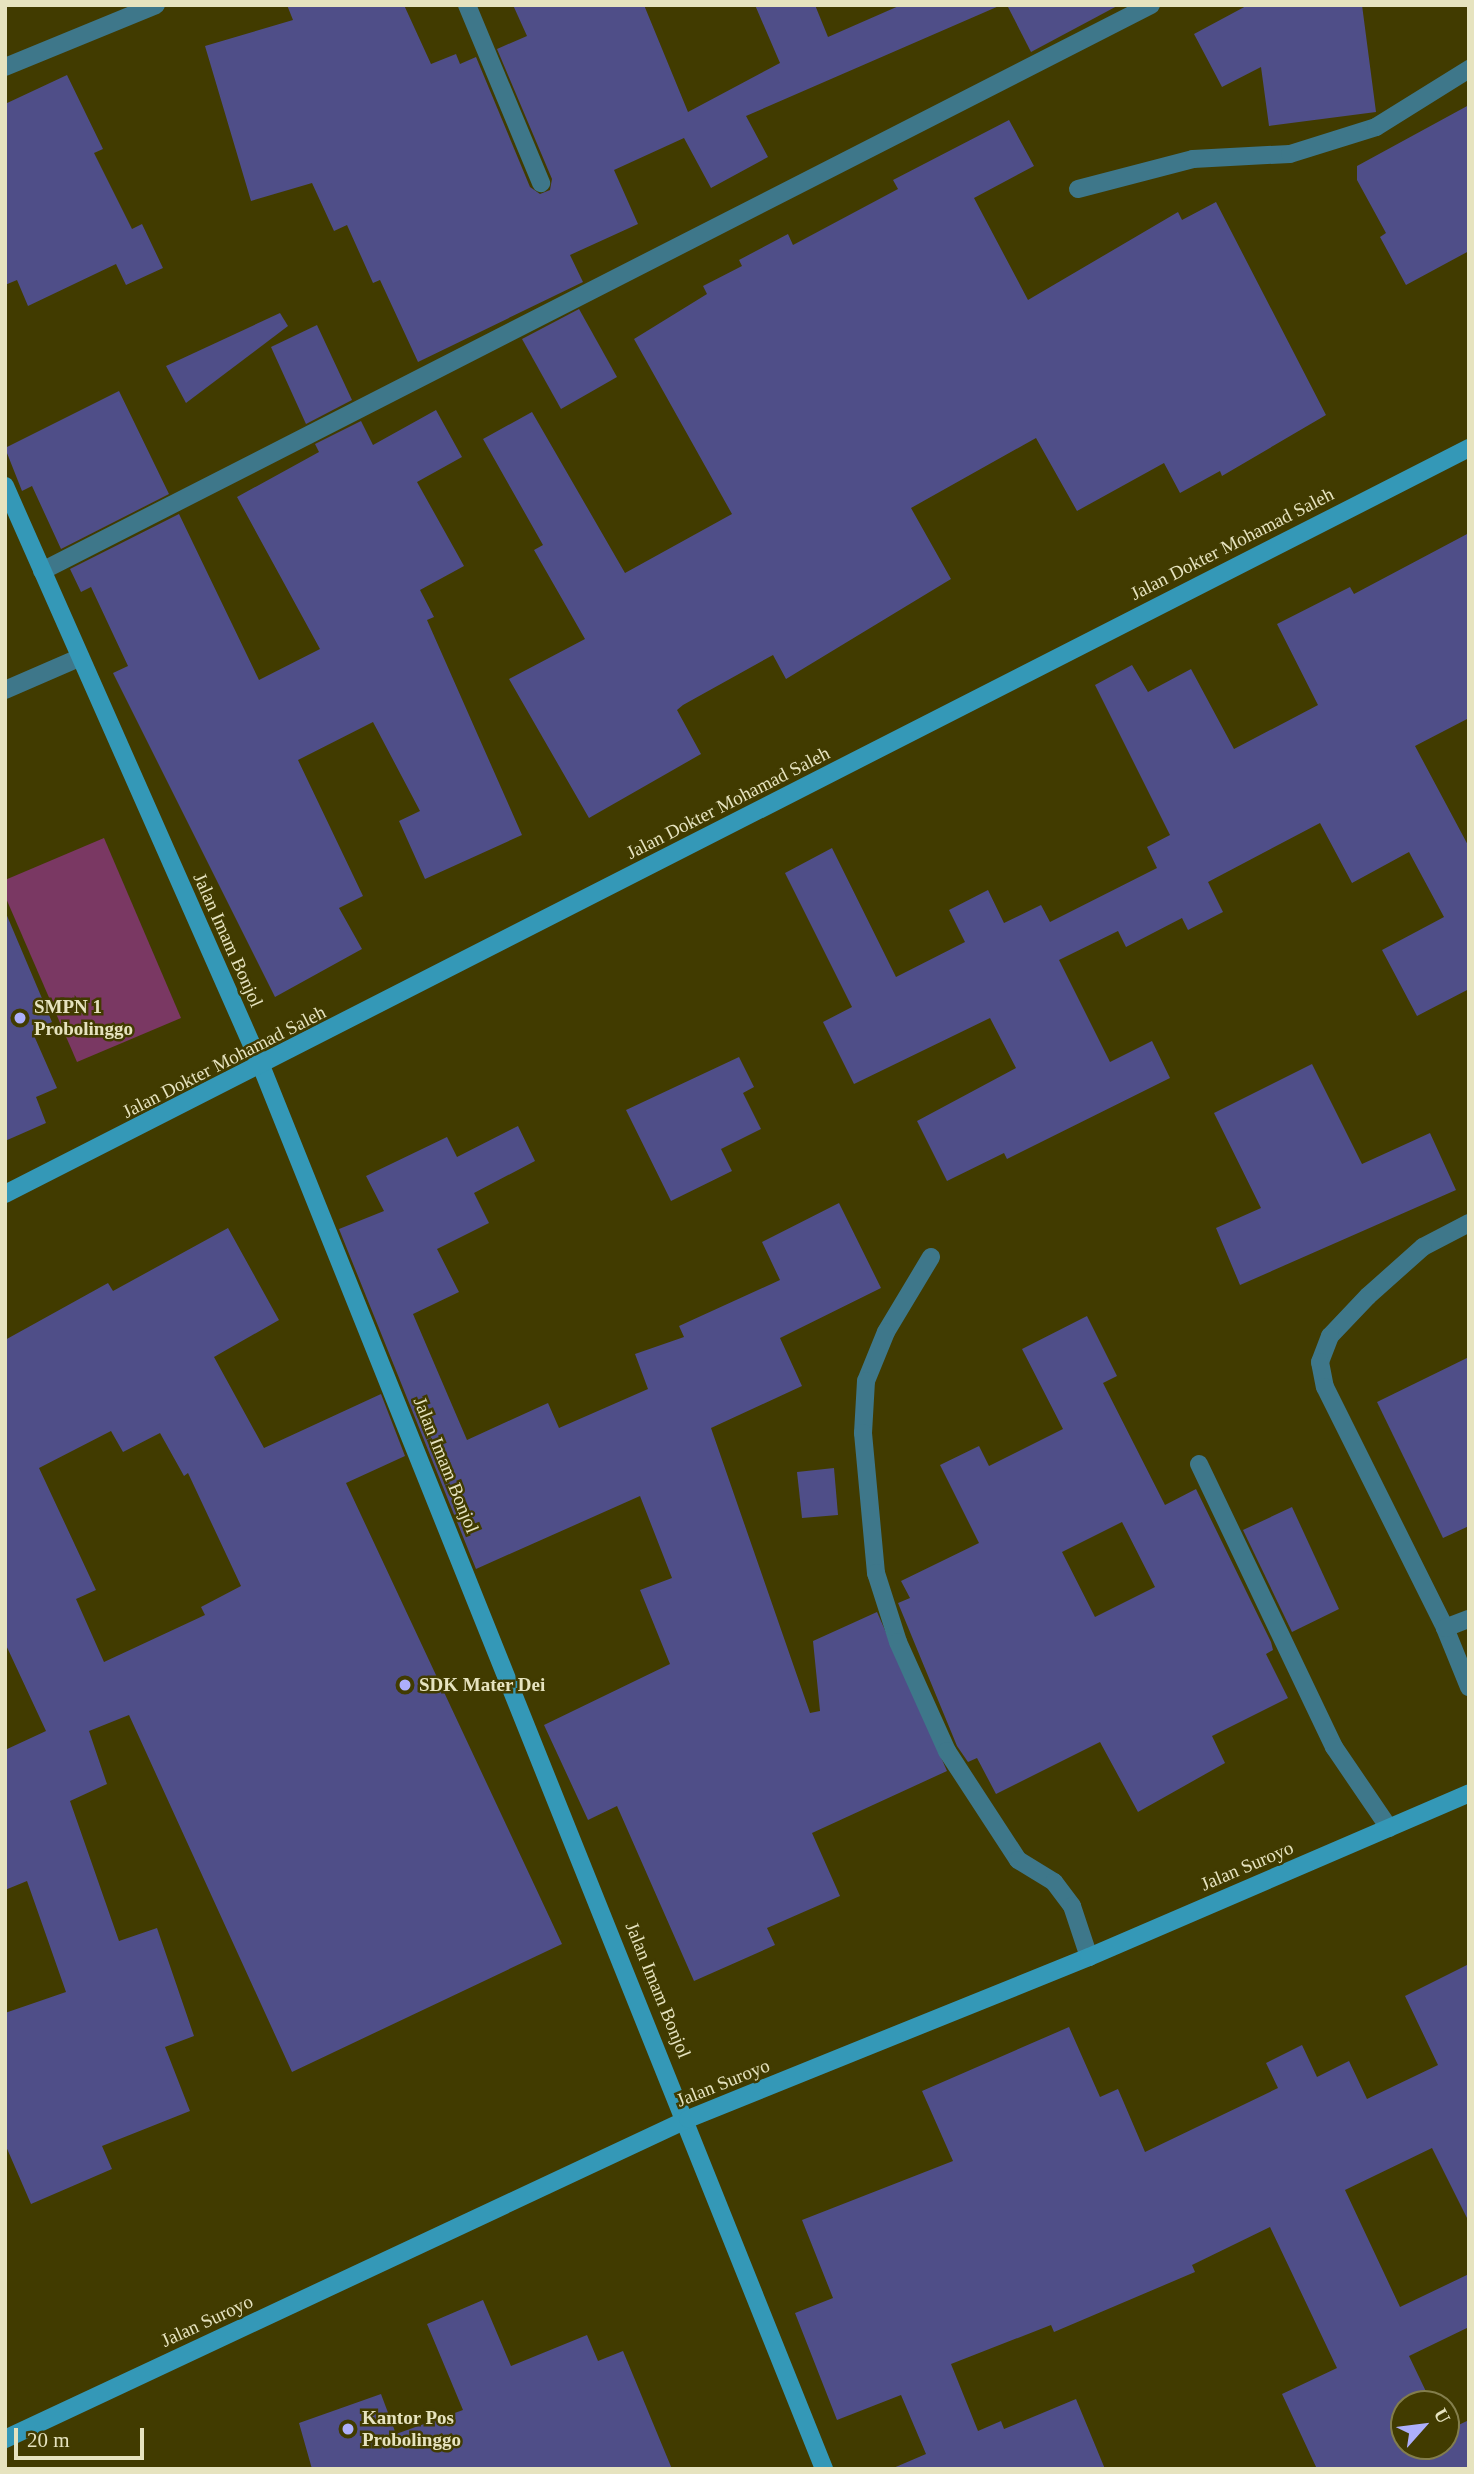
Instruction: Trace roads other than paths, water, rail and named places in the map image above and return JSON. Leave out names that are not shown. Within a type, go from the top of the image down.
[{"type":"main road","name":"Jalan Dokter Mohamad Saleh","points":[[5,1194],[262,1068],[1469,448]]},
{"type":"main road","name":"Jalan Imam Bonjol","points":[[5,486],[262,1068],[688,2119],[824,2469]]},
{"type":"main road","name":"Jalan Suroyo","points":[[5,2439],[688,2119],[1089,1956],[1469,1793]]},
{"type":"street","points":[[5,67],[156,5]]},
{"type":"street","points":[[467,5],[541,183]]},
{"type":"street","points":[[42,571],[1151,5]]},
{"type":"street","points":[[1078,189],[1193,159],[1290,154],[1376,127],[1469,69]]},
{"type":"street","points":[[5,690],[79,658]]},
{"type":"street","points":[[1469,1223],[1423,1247],[1368,1296],[1330,1336],[1320,1362],[1325,1387],[1446,1628],[1469,1687]]},
{"type":"street","points":[[931,1257],[886,1332],[866,1381],[863,1433],[876,1573],[898,1642],[947,1751],[1018,1860],[1054,1882],[1072,1906],[1089,1956]]},
{"type":"street","points":[[1199,1464],[1334,1747],[1390,1828]]},
{"type":"street","points":[[1446,1628],[1469,1619]]},
{"type":"place","name":"SMPN 1 Probolinggo","points":[[20,1018]]},
{"type":"place","name":"SDK Mater Dei","points":[[405,1685]]},
{"type":"place","name":"Kantor Pos Probolinggo","points":[[348,2429]]}]
